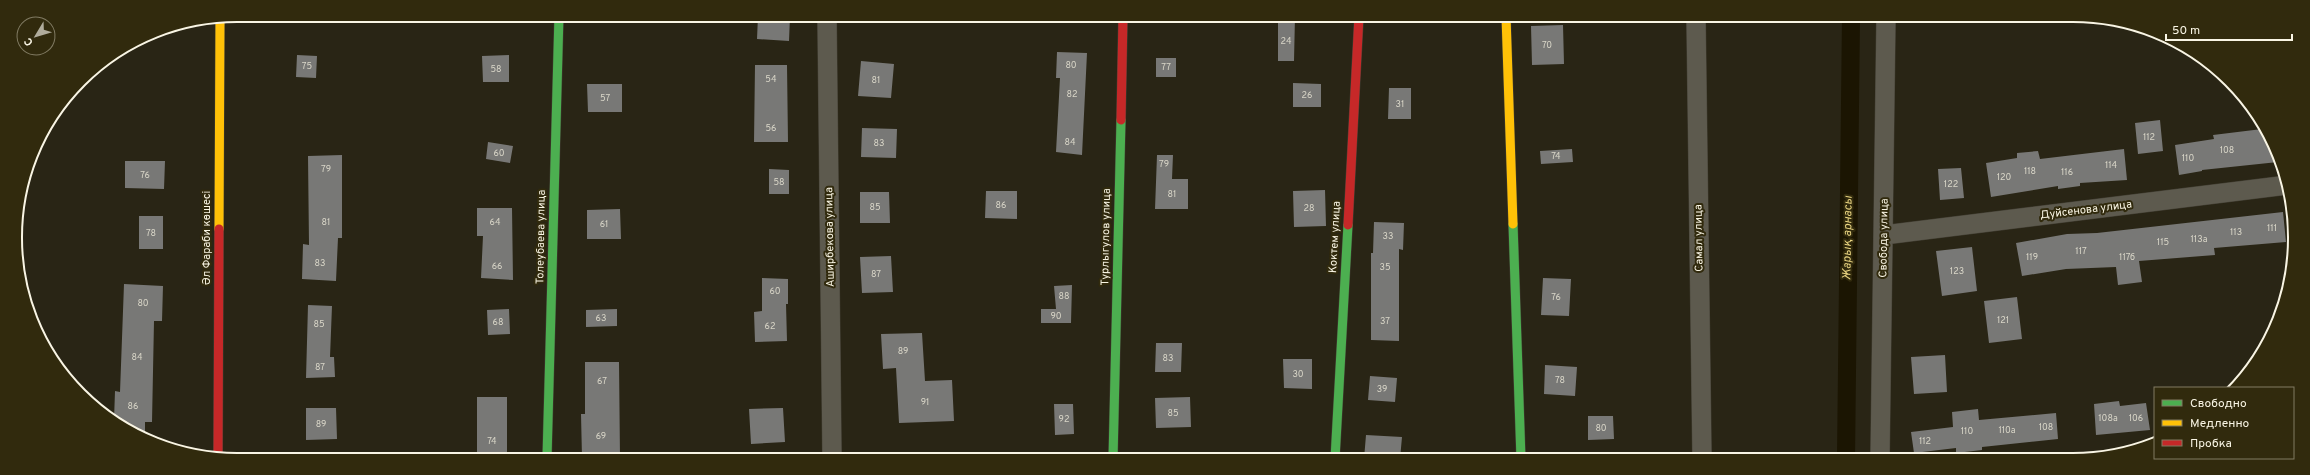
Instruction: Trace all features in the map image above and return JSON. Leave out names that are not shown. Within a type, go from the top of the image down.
[{"type":"street","name":"Әл Фараби көшесі","points":[[218,452],[220,22]]},
{"type":"street","name":"Толеубаева улица","points":[[547,453],[559,22]]},
{"type":"street","name":"Аширбекова улица","points":[[827,22],[832,453]]},
{"type":"street","name":"Турлыгулов улица","points":[[1113,453],[1123,22]]},
{"type":"street","name":"Коктем улица","points":[[1335,453],[1358,22]]},
{"type":"street","points":[[1506,22],[1521,453]]},
{"type":"street","name":"Самал улица","points":[[1696,22],[1702,453]]},
{"type":"street","name":"Свобода улица","points":[[1880,453],[1886,22]]},
{"type":"street","name":"Дуйсенова улица","points":[[1884,235],[2282,186]]},
{"type":"building","points":[[758,22],[790,22],[789,41],[757,39]]},
{"type":"building","points":[[1278,22],[1295,22],[1294,61],[1278,61]]},
{"type":"building","points":[[1563,25],[1564,64],[1532,65],[1531,26]]},
{"type":"building","points":[[1057,52],[1087,53],[1082,155],[1056,152],[1060,78],[1056,78]]},
{"type":"building","points":[[297,55],[317,56],[316,78],[296,77]]},
{"type":"building","points":[[509,55],[509,82],[483,82],[482,56]]},
{"type":"building","points":[[1156,58],[1176,58],[1176,77],[1156,77]]},
{"type":"building","points":[[861,61],[894,64],[891,98],[858,96]]},
{"type":"building","points":[[755,65],[787,65],[788,142],[754,142]]},
{"type":"building","points":[[1293,83],[1321,84],[1321,107],[1293,107]]},
{"type":"building","points":[[587,84],[622,84],[622,112],[588,112]]},
{"type":"building","points":[[1389,88],[1411,88],[1411,119],[1388,119]]},
{"type":"building","points":[[2160,120],[2163,151],[2138,154],[2135,123]]},
{"type":"building","points":[[862,128],[897,129],[896,158],[861,157]]},
{"type":"building","points":[[2259,129],[2275,162],[2202,170],[2179,175],[2175,145],[2214,139],[2213,135]]},
{"type":"building","points":[[488,142],[513,146],[510,163],[486,159]]},
{"type":"building","points":[[1572,149],[1573,162],[1541,164],[1540,151]]},
{"type":"building","points":[[2124,149],[2127,180],[2080,183],[2080,186],[2058,189],[2058,186],[1991,197],[1986,163],[2017,158],[2017,153],[2038,151],[2040,159]]},
{"type":"building","points":[[342,155],[342,238],[338,238],[336,281],[302,279],[303,244],[309,245],[308,156]]},
{"type":"building","points":[[1157,155],[1173,155],[1172,179],[1188,179],[1188,209],[1155,209]]},
{"type":"building","points":[[125,161],[165,161],[164,189],[125,188]]},
{"type":"building","points":[[1961,168],[1964,198],[1940,200],[1938,169]]},
{"type":"building","points":[[769,169],[789,170],[789,194],[769,194]]},
{"type":"building","points":[[1325,190],[1326,226],[1294,227],[1293,191]]},
{"type":"building","points":[[986,191],[1017,191],[1017,219],[985,218]]},
{"type":"building","points":[[860,192],[889,192],[890,223],[860,223]]},
{"type":"building","points":[[477,208],[512,208],[513,280],[481,278],[483,236],[477,236]]},
{"type":"building","points":[[620,209],[621,239],[587,239],[587,210]]},
{"type":"building","points":[[2283,212],[2286,242],[2214,248],[2215,255],[2139,261],[2142,282],[2118,285],[2116,267],[2066,269],[2022,276],[2016,243],[2067,234],[2097,233]]},
{"type":"building","points":[[139,216],[163,216],[163,249],[139,249]]},
{"type":"building","points":[[1374,222],[1404,223],[1403,250],[1399,249],[1399,341],[1371,340],[1371,253],[1373,253]]},
{"type":"building","points":[[1972,247],[1977,291],[1942,296],[1936,251]]},
{"type":"building","points":[[891,256],[893,292],[862,293],[860,257]]},
{"type":"building","points":[[762,278],[788,279],[788,304],[786,304],[787,341],[755,342],[754,312],[762,311]]},
{"type":"building","points":[[1543,278],[1571,279],[1569,316],[1541,315]]},
{"type":"building","points":[[124,284],[163,286],[162,321],[154,321],[152,422],[145,422],[145,432],[114,414],[115,391],[120,392]]},
{"type":"building","points":[[1072,285],[1071,323],[1041,323],[1041,309],[1056,309],[1054,286]]},
{"type":"building","points":[[2017,297],[2022,339],[1989,343],[1984,301]]},
{"type":"building","points":[[308,305],[332,306],[330,357],[334,357],[335,377],[306,378]]},
{"type":"building","points":[[509,309],[510,334],[488,335],[487,310]]},
{"type":"building","points":[[617,309],[617,326],[586,327],[586,310]]},
{"type":"building","points":[[922,333],[925,381],[952,380],[954,421],[899,423],[896,368],[883,369],[881,334]]},
{"type":"building","points":[[1156,343],[1182,343],[1181,372],[1155,372]]},
{"type":"building","points":[[1945,355],[1947,392],[1914,394],[1911,357]]},
{"type":"building","points":[[1283,359],[1312,359],[1312,389],[1284,388]]},
{"type":"building","points":[[585,362],[619,362],[620,453],[582,453],[581,414],[585,414]]},
{"type":"building","points":[[1545,365],[1577,367],[1575,396],[1544,394]]},
{"type":"building","points":[[1370,376],[1397,378],[1395,402],[1368,400]]},
{"type":"building","points":[[477,397],[507,397],[507,453],[477,453]]},
{"type":"building","points":[[1190,397],[1191,427],[1156,428],[1155,398]]},
{"type":"building","points":[[2119,401],[2120,406],[2146,403],[2150,430],[2096,435],[2094,404]]},
{"type":"building","points":[[1054,404],[1073,404],[1074,434],[1055,435]]},
{"type":"building","points":[[306,408],[336,408],[337,439],[306,440]]},
{"type":"building","points":[[783,408],[785,442],[751,444],[749,409]]},
{"type":"building","points":[[1978,409],[1979,420],[2056,413],[2058,439],[1982,447],[1982,450],[1956,453],[1956,448],[1914,453],[1911,432],[1953,427],[1952,412]]},
{"type":"building","points":[[1588,416],[1613,416],[1614,439],[1588,440]]},
{"type":"building","points":[[1366,435],[1402,437],[1401,453],[1364,453]]},
{"type":"waterway","name":"Жарық арнасы","points":[[1846,453],[1851,22]]},
{"type":"traffic: fast","points":[[547,453],[559,22]]},
{"type":"traffic: fast","points":[[1113,453],[1121,120]]},
{"type":"traffic: fast","points":[[1513,224],[1521,453]]},
{"type":"traffic: fast","points":[[1335,453],[1348,225]]},
{"type":"traffic: slow","points":[[219,229],[220,22]]},
{"type":"traffic: slow","points":[[1506,22],[1513,224]]},
{"type":"traffic: jam","points":[[1121,120],[1123,22]]},
{"type":"traffic: jam","points":[[1348,225],[1359,22]]},
{"type":"traffic: jam","points":[[218,452],[219,229]]}]
